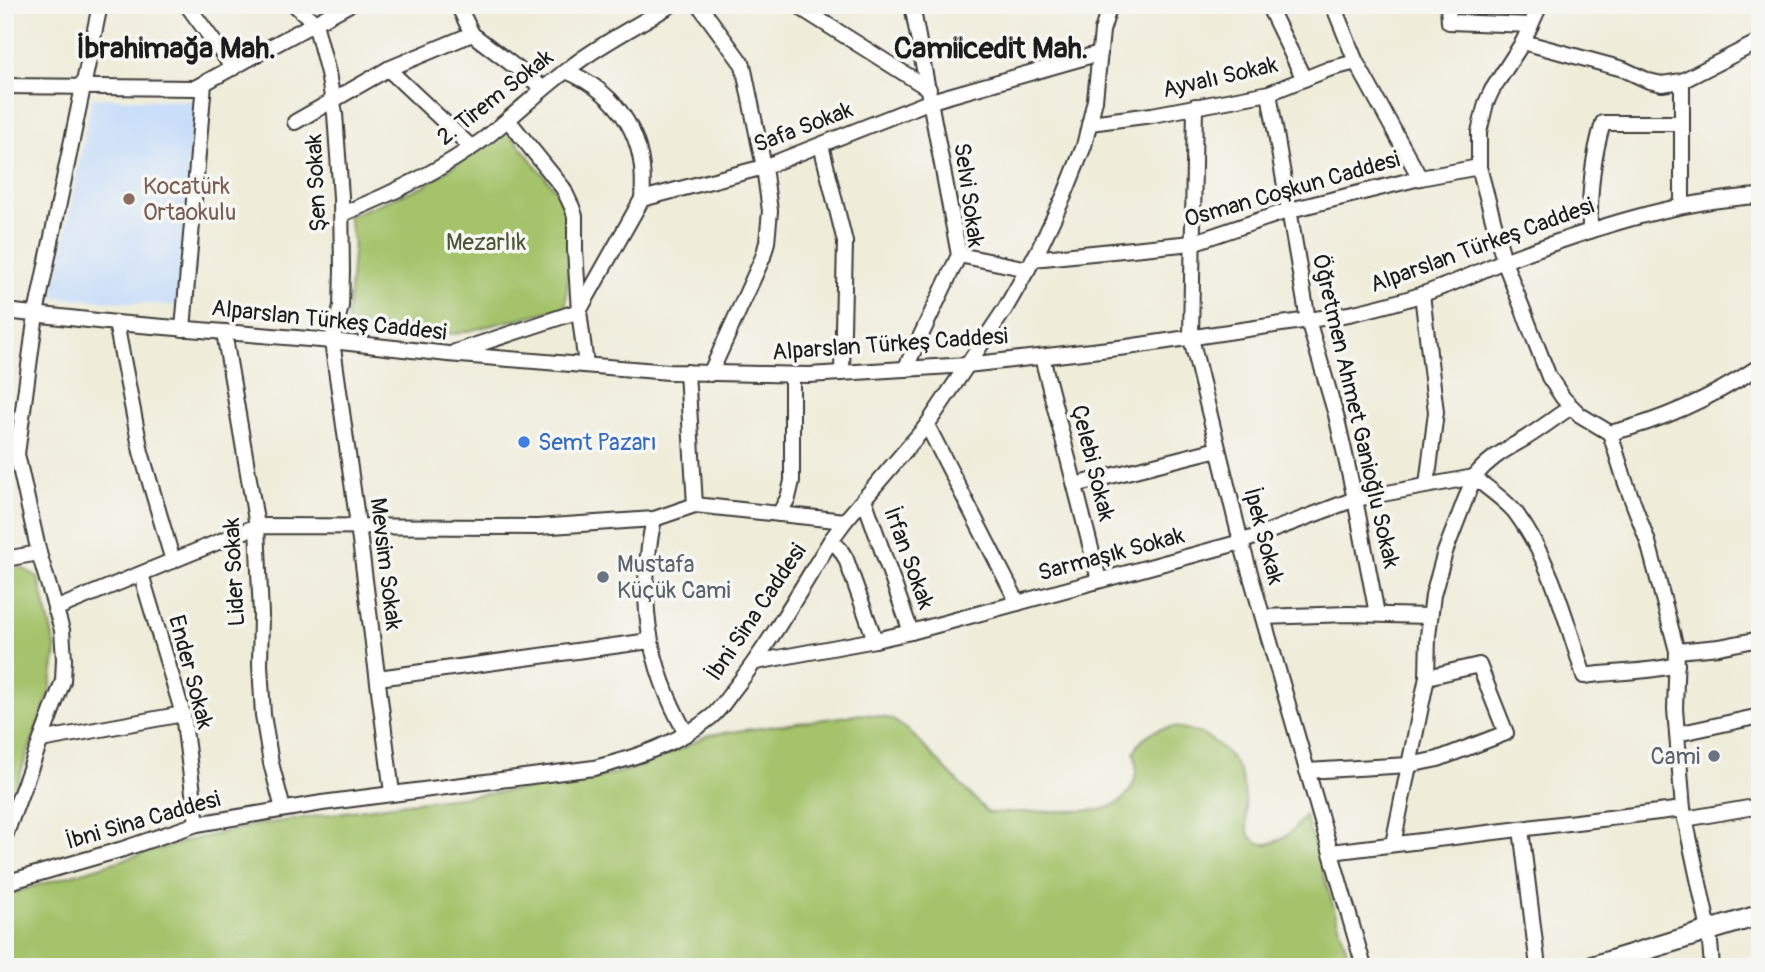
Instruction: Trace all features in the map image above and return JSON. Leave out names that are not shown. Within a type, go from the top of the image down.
[{"type":"street","points":[[5,836],[63,681],[62,630],[39,553],[18,454],[36,314],[100,5]]},
{"type":"street","points":[[187,5],[233,68]]},
{"type":"street","points":[[295,5],[315,23]]},
{"type":"street","points":[[5,86],[195,88],[348,5]]},
{"type":"street","name":"2. Tirem Sokak","points":[[341,214],[415,182],[471,147],[578,62],[671,5]]},
{"type":"street","points":[[699,5],[743,65],[764,167],[770,211],[763,257],[710,374]]},
{"type":"street","name":"Selvi Sokak","points":[[905,369],[959,255],[912,5]]},
{"type":"street","name":"İbni Sina Caddesi","points":[[5,883],[123,849],[197,824],[393,793],[594,768],[637,756],[686,733],[713,716],[756,662],[831,540],[927,425],[1031,264],[1064,196],[1090,123],[1096,100],[1102,31],[1110,5]]},
{"type":"street","points":[[1268,5],[1304,79]]},
{"type":"street","points":[[1333,5],[1356,62],[1420,178]]},
{"type":"street","points":[[1448,5],[1449,22],[1531,25]]},
{"type":"street","points":[[1540,5],[1523,42],[1486,103],[1479,132],[1479,167],[1503,261],[1543,366],[1555,388],[1571,407],[1589,422],[1610,433],[1652,422],[1696,404],[1760,366]]},
{"type":"street","points":[[462,7],[471,34],[543,88]]},
{"type":"street","points":[[804,10],[930,95]]},
{"type":"street","name":"Şen Sokak","points":[[315,23],[333,100],[339,164],[341,306],[332,341]]},
{"type":"street","points":[[295,122],[388,69],[471,34]]},
{"type":"street","points":[[1523,42],[1623,69],[1656,83],[1669,83],[1682,81],[1760,41]]},
{"type":"street","name":"Safa Sokak","points":[[642,199],[764,167],[821,145],[930,95],[1100,53]]},
{"type":"street","name":"Ayvalı Sokak","points":[[1090,123],[1152,115],[1269,93],[1329,69],[1356,62]]},
{"type":"street","points":[[388,69],[471,147]]},
{"type":"street","points":[[448,354],[579,311],[642,199],[642,161],[629,125],[603,92],[566,71]]},
{"type":"street","points":[[1682,81],[1682,205]]},
{"type":"street","points":[[183,328],[204,83]]},
{"type":"street","name":"Öğretmen Ahmet Ganioğlu Sokak","points":[[1269,93],[1308,320],[1336,415],[1377,614]]},
{"type":"street","name":"İpek Sokak","points":[[1195,106],[1191,338],[1241,542],[1364,967]]},
{"type":"street","points":[[508,120],[563,188],[572,206],[575,216],[579,311],[586,365]]},
{"type":"street","points":[[1590,231],[1592,171],[1603,123],[1682,123]]},
{"type":"street","points":[[821,145],[845,242],[842,373]]},
{"type":"street","name":"Osman Coşkun Caddesi","points":[[959,255],[1031,264],[1192,243],[1290,210],[1420,178],[1479,167]]},
{"type":"street","name":"Alparslan Türkeş Caddesi","points":[[5,311],[448,354],[710,374],[792,375],[967,365],[1127,347],[1381,307],[1631,217],[1682,205],[1760,196]]},
{"type":"street","points":[[1422,294],[1436,412],[1427,485]]},
{"type":"street","points":[[116,323],[141,452],[173,561]]},
{"type":"street","name":"Lider Sokak","points":[[224,332],[257,526],[263,715],[271,763],[283,809]]},
{"type":"street","name":"Mevsim Sokak","points":[[332,341],[393,793]]},
{"type":"street","name":"Çelebi Sokak","points":[[1042,357],[1100,580]]},
{"type":"street","points":[[687,372],[695,505]]},
{"type":"street","points":[[779,514],[788,498],[792,481],[792,375]]},
{"type":"street","points":[[1393,844],[1427,677],[1433,595],[1445,552],[1474,477],[1500,452],[1571,407]]},
{"type":"street","points":[[927,425],[1018,603]]},
{"type":"street","points":[[1610,433],[1648,542],[1677,658],[1675,709],[1684,814],[1709,930],[1712,967]]},
{"type":"street","points":[[1075,485],[1218,449]]},
{"type":"street","points":[[1474,477],[1513,510],[1539,551],[1558,593],[1584,676],[1651,671],[1677,658],[1760,639]]},
{"type":"street","name":"Sarmaşık Sokak","points":[[756,662],[911,632],[1241,542],[1355,499],[1474,477]]},
{"type":"street","name":"İrfan Sokak","points":[[864,499],[911,632]]},
{"type":"street","points":[[55,609],[257,526],[537,527],[654,519],[695,505],[845,521]]},
{"type":"street","points":[[654,519],[645,577],[650,641],[667,696],[686,733]]},
{"type":"street","points":[[831,540],[846,559],[875,640]]},
{"type":"street","points":[[5,559],[39,553]]},
{"type":"street","name":"Ender Sokak","points":[[141,574],[183,714],[197,824]]},
{"type":"street","points":[[1263,617],[1377,614],[1430,616]]},
{"type":"street","points":[[378,678],[650,641]]},
{"type":"street","points":[[1307,771],[1409,765],[1438,759],[1506,733],[1479,666],[1427,677]]},
{"type":"street","points":[[41,740],[183,714]]},
{"type":"street","points":[[1677,734],[1760,716]]},
{"type":"street","points":[[1331,852],[1521,829],[1760,807]]},
{"type":"street","points":[[1521,829],[1538,967]]},
{"type":"street","points":[[1600,965],[1760,915]]},
{"type":"shaded area","name":"Kocatürk Ortaokulu","points":[[92,98],[194,101],[179,306],[53,297]]},
{"type":"green space","name":"Mezarlık","points":[[506,129],[559,194],[564,206],[569,234],[566,307],[456,334],[347,324],[354,243],[348,216],[426,185]]},
{"type":"green space","points":[[15,564],[38,577],[56,650],[50,691],[5,817],[5,566]]},
{"type":"green space","points":[[862,714],[891,719],[908,730],[988,813],[1100,810],[1110,807],[1125,796],[1134,781],[1134,752],[1144,738],[1157,730],[1172,727],[1203,735],[1229,756],[1241,775],[1248,833],[1255,840],[1262,844],[1278,840],[1294,829],[1305,815],[1352,967],[9,967],[5,895],[186,841],[256,825],[407,803],[569,784],[636,768],[708,735]]},
{"type":"place","name":"Kocatürk Ortaokulu","points":[[129,199]]},
{"type":"place","name":"Semt Pazarı","points":[[524,442]]},
{"type":"place","name":"Mustafa Küçük Cami","points":[[603,577]]},
{"type":"place","name":"Cami","points":[[1714,756]]},
{"type":"district","name":"İbrahimağa Mah.","points":[[176,48]]},
{"type":"district","name":"Camiicedit Mah.","points":[[991,48]]}]
